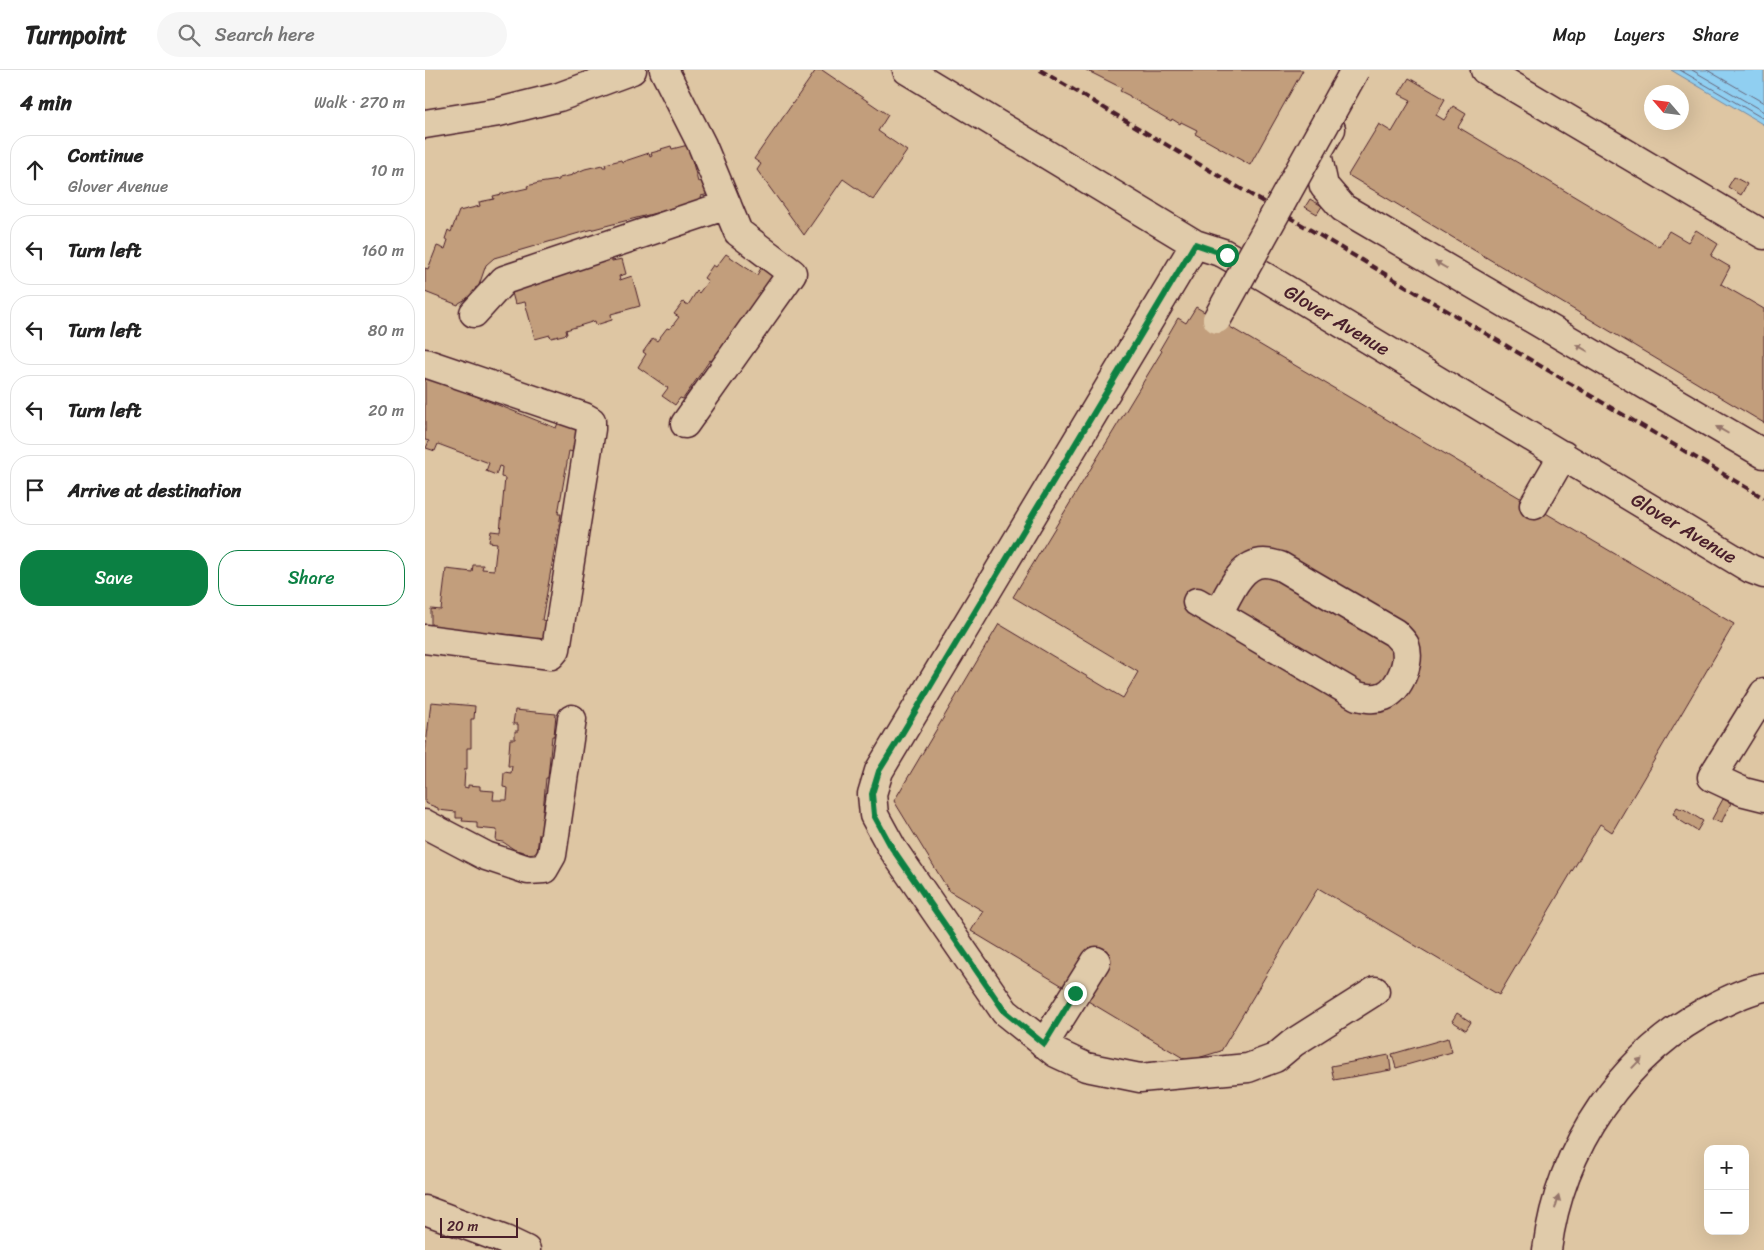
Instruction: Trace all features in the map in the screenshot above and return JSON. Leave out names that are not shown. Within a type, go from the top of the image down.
[{"type":"main road","points":[[425,124],[499,112],[559,97],[632,70]]},
{"type":"main road","points":[[664,70],[702,145],[738,232],[792,273],[685,424]]},
{"type":"main road","name":"Glover Avenue","points":[[907,70],[1195,244],[1223,253],[1265,277],[1764,574]]},
{"type":"main road","points":[[1485,70],[1764,235]]},
{"type":"main road","points":[[1352,71],[1317,153],[1324,186],[1343,208],[1764,454]]},
{"type":"main road","points":[[1217,319],[1352,71]]},
{"type":"main road","points":[[474,313],[504,280],[727,205]]},
{"type":"main road","points":[[1195,244],[879,771],[872,794],[874,815],[892,848],[1005,1012],[1056,1053],[1086,1067],[1141,1078],[1248,1068],[1275,1058],[1293,1043],[1375,991]]},
{"type":"main road","points":[[425,363],[584,417],[591,421],[591,429],[556,649],[551,655],[425,638]]},
{"type":"main road","points":[[1534,505],[1563,455]]},
{"type":"main road","points":[[1263,563],[1280,566],[1395,633],[1405,644],[1407,657],[1401,680],[1385,696],[1370,699],[1357,696],[1207,608],[1247,569],[1263,563]]},
{"type":"main road","points":[[1760,708],[1712,777],[1744,792],[1764,797]]},
{"type":"main road","points":[[425,824],[486,856],[528,870],[543,868],[552,855],[572,719]]},
{"type":"main road","points":[[1044,1044],[1096,961]]},
{"type":"main road","points":[[1547,1250],[1567,1170],[1599,1110],[1624,1077],[1647,1052],[1674,1031],[1734,997],[1764,987]]},
{"type":"main road","points":[[425,1210],[505,1240],[526,1250]]},
{"type":"main road","points":[[425,1224],[476,1250]]},
{"type":"water","points":[[1671,70],[1764,70],[1764,125]]},
{"type":"building","points":[[816,70],[822,70],[888,115],[878,131],[907,151],[873,200],[843,179],[804,235],[757,170],[761,164],[754,159]]},
{"type":"building","points":[[1086,70],[1303,70],[1250,165],[1195,134],[1197,130],[1181,122],[1180,124],[1172,119],[1171,121],[1120,91],[1122,88]]},
{"type":"building","points":[[1409,78],[1445,99],[1436,115],[1444,120],[1453,106],[1466,114],[1458,127],[1659,247],[1669,231],[1688,242],[1696,230],[1718,244],[1711,256],[1730,267],[1721,284],[1764,309],[1764,423],[1348,175],[1379,124],[1392,132],[1411,100],[1399,94]]},
{"type":"building","points":[[688,145],[698,182],[705,180],[709,194],[701,196],[702,199],[494,258],[486,265],[478,288],[476,287],[473,295],[458,305],[425,292],[425,268],[428,269],[437,246],[445,249],[448,240],[445,239],[448,230],[451,232],[459,211],[480,206],[479,202],[494,199],[493,196],[528,188],[527,186],[539,183],[559,180],[559,178],[573,175],[585,169],[602,165],[606,167],[605,164],[621,160],[622,162],[649,153],[650,157],[652,156],[651,153],[661,149],[671,146],[672,149]]},
{"type":"building","points":[[1734,177],[1747,184],[1741,195],[1728,187]]},
{"type":"building","points":[[1310,199],[1322,206],[1317,214],[1305,207]]},
{"type":"building","points":[[726,254],[757,275],[761,268],[774,277],[713,362],[710,360],[683,399],[680,398],[675,405],[662,396],[668,388],[638,367],[646,354],[643,352],[653,338],[657,341],[667,328],[670,329],[679,317],[674,314],[683,302],[688,305],[697,291],[699,293],[708,281],[704,278],[713,265],[716,267]]},
{"type":"building","points":[[612,258],[612,261],[622,259],[626,274],[619,276],[620,280],[632,276],[640,306],[611,314],[612,320],[596,325],[595,321],[566,330],[567,334],[551,338],[550,335],[535,339],[525,302],[515,304],[511,289],[566,270]]},
{"type":"building","points":[[1196,307],[1734,624],[1612,832],[1600,824],[1499,995],[1318,888],[1221,1051],[1188,1061],[971,931],[983,911],[949,891],[894,801],[999,624],[1123,698],[1138,672],[1013,597],[1162,351],[1160,349],[1178,318],[1186,323]]},
{"type":"building","points":[[425,376],[556,428],[558,423],[577,430],[573,452],[569,451],[558,514],[561,514],[542,620],[547,621],[544,641],[522,639],[523,636],[431,627],[431,609],[441,610],[446,569],[472,572],[473,565],[483,565],[482,569],[494,570],[497,543],[489,542],[491,531],[500,532],[505,478],[501,477],[502,467],[499,466],[496,475],[486,471],[489,463],[438,444],[435,451],[426,448],[429,441],[425,440]]},
{"type":"building","points":[[431,702],[475,706],[474,719],[471,719],[471,748],[467,748],[467,769],[465,769],[464,787],[468,788],[468,785],[480,786],[480,790],[494,791],[493,800],[507,800],[508,788],[503,787],[504,772],[511,773],[512,766],[508,766],[510,739],[515,739],[515,731],[518,731],[518,724],[513,724],[515,710],[556,714],[537,853],[525,854],[515,850],[503,842],[496,841],[497,830],[477,828],[477,822],[462,821],[463,818],[456,818],[456,812],[438,810],[438,808],[425,803],[425,754]]},
{"type":"building","points":[[1723,799],[1731,803],[1721,823],[1712,819]]},
{"type":"building","points":[[1677,807],[1703,821],[1697,831],[1676,818],[1677,816],[1673,814]]},
{"type":"building","points":[[1457,1013],[1471,1022],[1466,1030],[1452,1021]]},
{"type":"building","points":[[1448,1038],[1452,1052],[1396,1068],[1392,1054]]},
{"type":"building","points":[[1389,1055],[1391,1070],[1334,1080],[1331,1066]]},
{"type":"railway","points":[[1040,70],[1764,498]]},
{"type":"route","points":[[1075,993],[1044,1044],[1005,1012],[892,848],[874,815],[872,794],[879,771],[1195,244],[1227,255]]}]
